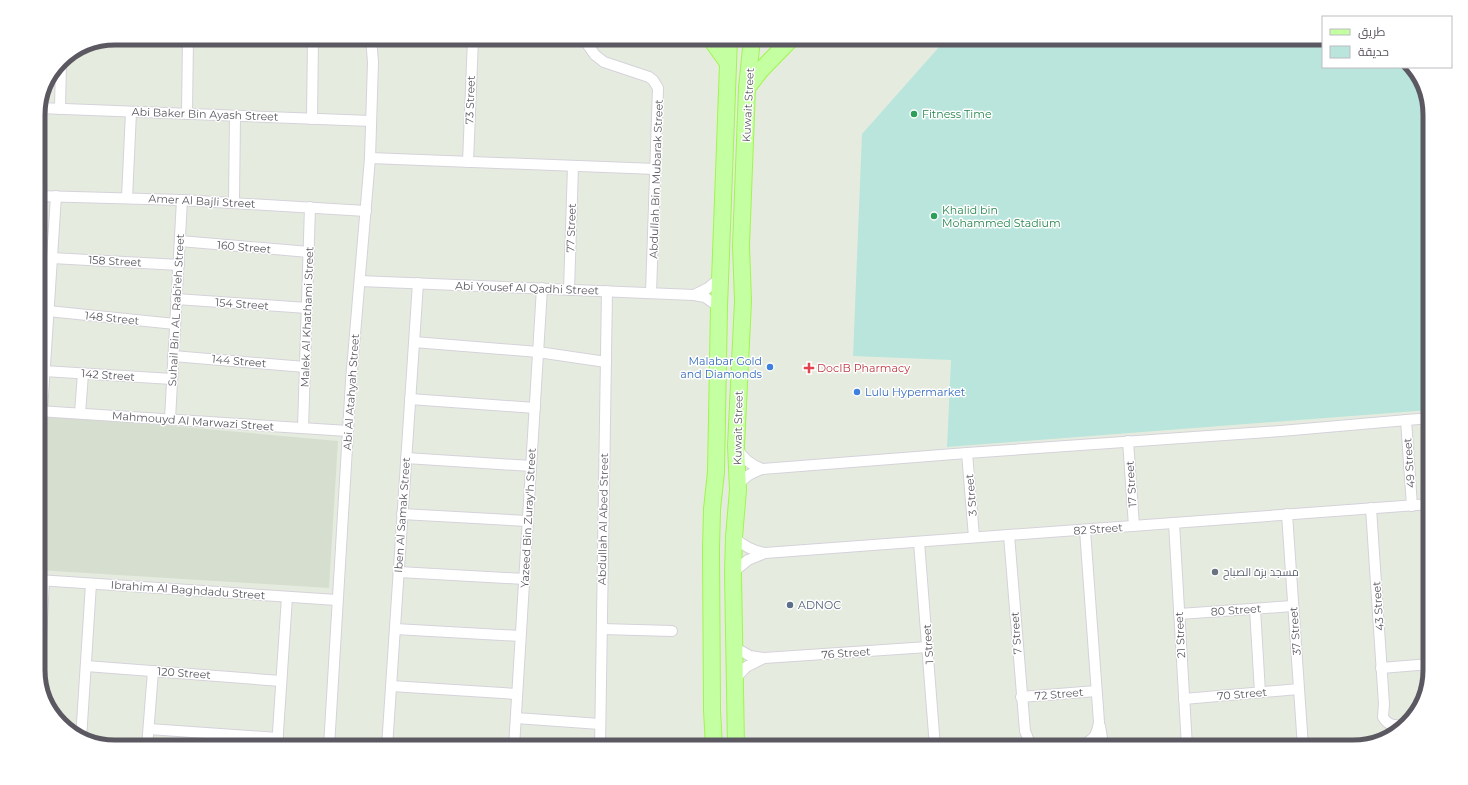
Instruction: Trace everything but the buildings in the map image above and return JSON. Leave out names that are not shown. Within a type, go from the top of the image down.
[{"type":"main road","points":[[715,45],[728,63]]},
{"type":"main road","name":"Kuwait Street","points":[[713,740],[711,542],[712,509],[716,472],[719,307],[729,45]]},
{"type":"main road","name":"Kuwait Street","points":[[735,740],[733,572],[738,490],[736,446],[742,315],[741,246],[747,88],[751,45]]},
{"type":"main road","points":[[747,88],[760,71],[785,45]]},
{"type":"main road","points":[[712,710],[717,706],[724,708],[728,732],[732,740]]},
{"type":"street","points":[[187,114],[188,45]]},
{"type":"street","points":[[312,119],[313,45]]},
{"type":"street","name":"Abi Al Atahyah Street","points":[[329,740],[348,431],[370,158],[374,62],[372,45]]},
{"type":"street","name":"73 Street","points":[[468,162],[473,45]]},
{"type":"street","name":"Abdullah Bin Mubarak Street","points":[[588,45],[595,55],[604,62],[649,78],[656,84],[659,93],[651,293]]},
{"type":"street","points":[[60,109],[61,71]]},
{"type":"street","name":"Abi Baker Bin Ayash Street","points":[[45,108],[371,121]]},
{"type":"street","points":[[127,198],[131,112]]},
{"type":"street","points":[[234,202],[235,116]]},
{"type":"street","points":[[370,158],[656,169]]},
{"type":"street","name":"77 Street","points":[[569,290],[573,166]]},
{"type":"street","name":"Amer Al Bajli Street","points":[[45,196],[234,202],[366,211]]},
{"type":"street","points":[[45,356],[56,196]]},
{"type":"street","name":"Suhail Bin AL Rabi'eh Street","points":[[170,419],[182,200]]},
{"type":"street","name":"Malek Al Khathami Street","points":[[303,428],[310,207]]},
{"type":"street","name":"160 Street","points":[[180,241],[309,252]]},
{"type":"street","name":"158 Street","points":[[52,258],[178,265]]},
{"type":"street","points":[[694,295],[708,288],[720,278]]},
{"type":"street","name":"Abi Yousef Al Qadhi Street","points":[[360,281],[694,295],[705,297],[719,307]]},
{"type":"street","name":"Iben Al Samak Street","points":[[387,740],[418,283]]},
{"type":"street","name":"Yazeed Bin Zuray'h Street","points":[[514,740],[542,288]]},
{"type":"street","name":"Abdullah Al Abed Street","points":[[600,740],[607,291]]},
{"type":"street","name":"154 Street","points":[[176,299],[307,308]]},
{"type":"street","name":"148 Street","points":[[48,311],[175,324]]},
{"type":"street","points":[[414,342],[538,352],[606,362]]},
{"type":"street","name":"144 Street","points":[[173,356],[305,367]]},
{"type":"street","name":"142 Street","points":[[45,371],[172,379]]},
{"type":"street","points":[[80,413],[82,374]]},
{"type":"street","points":[[410,399],[534,408]]},
{"type":"street","name":"Mahmouyd Al Marwazi Street","points":[[45,411],[348,431]]},
{"type":"street","points":[[738,490],[740,482],[750,474],[762,469],[1281,431],[1423,419]]},
{"type":"street","name":"49 Street","points":[[1406,420],[1412,506]]},
{"type":"street","name":"17 Street","points":[[1128,442],[1134,526]]},
{"type":"street","points":[[736,446],[739,453],[749,463],[762,469]]},
{"type":"street","name":"3 Street","points":[[967,453],[974,538]]},
{"type":"street","points":[[406,458],[531,466]]},
{"type":"street","name":"82 Street","points":[[734,537],[745,546],[758,552],[765,553],[1423,505]]},
{"type":"street","name":"43 Street","points":[[1371,508],[1382,668],[1384,704],[1383,717],[1388,723],[1397,725]]},
{"type":"street","points":[[402,514],[528,521]]},
{"type":"street","name":"37 Street","points":[[1287,514],[1303,740]]},
{"type":"street","name":"21 Street","points":[[1174,523],[1187,740]]},
{"type":"street","points":[[1085,530],[1096,691],[1099,722],[1102,734],[1101,740]]},
{"type":"street","name":"7 Street","points":[[1009,535],[1021,697],[1025,731],[1029,740]]},
{"type":"street","name":"1 Street","points":[[919,542],[935,740]]},
{"type":"street","name":"82 Street","points":[[733,572],[748,560],[765,553]]},
{"type":"street","points":[[399,572],[524,579]]},
{"type":"street","name":"Ibrahim Al Baghdadu Street","points":[[45,580],[337,600]]},
{"type":"street","points":[[82,731],[91,584]]},
{"type":"street","points":[[277,740],[287,597]]},
{"type":"street","name":"80 Street","points":[[1179,614],[1293,606]]},
{"type":"street","points":[[1255,609],[1260,692]]},
{"type":"street","points":[[395,629],[520,636]]},
{"type":"street","points":[[602,629],[672,631]]},
{"type":"street","name":"76 Street","points":[[734,647],[744,654],[764,658],[928,647]]},
{"type":"street","name":"76 Street","points":[[734,678],[746,667],[764,658]]},
{"type":"street","points":[[1382,668],[1423,665]]},
{"type":"street","name":"120 Street","points":[[86,666],[281,680]]},
{"type":"street","points":[[148,740],[153,671]]},
{"type":"street","points":[[391,686],[517,694]]},
{"type":"street","name":"70 Street","points":[[1184,699],[1299,689]]},
{"type":"street","name":"72 Street","points":[[1021,697],[1096,691]]},
{"type":"street","points":[[1384,704],[1389,715],[1393,719],[1403,720]]},
{"type":"street","points":[[516,718],[600,724]]},
{"type":"street","points":[[149,729],[250,740]]},
{"type":"street","name":"7 Street","points":[[1023,740],[1025,731]]},
{"type":"shaded area","points":[[45,415],[338,441],[329,588],[45,570]]},
{"type":"green space","points":[[941,45],[1322,45],[1322,68],[1405,68],[1416,84],[1422,101],[1423,110],[1423,411],[947,447],[951,360],[853,356],[862,134]]},
{"type":"place","name":"Fitness Time","points":[[914,114]]},
{"type":"place","name":"Khalid bin Mohammed Stadium","points":[[934,216]]},
{"type":"place","name":"Malabar Gold and Diamonds","points":[[770,367]]},
{"type":"place","name":"DocIB Pharmacy","points":[[809,368]]},
{"type":"place","name":"Lulu Hypermarket","points":[[857,392]]},
{"type":"place","name":"مسجد بزة الصباح","points":[[1215,572]]},
{"type":"place","name":"ADNOC","points":[[790,605]]}]
